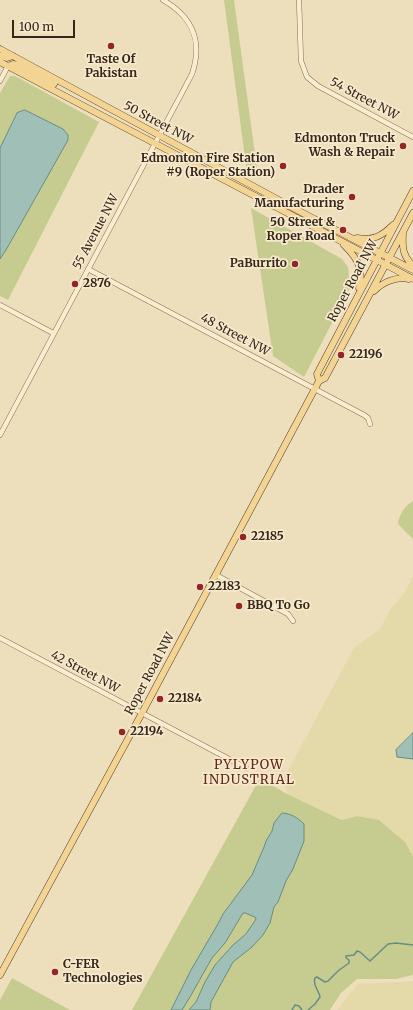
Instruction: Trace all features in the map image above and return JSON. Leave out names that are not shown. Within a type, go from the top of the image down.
[{"type":"main road","name":"50 Street NW","points":[[0,49],[413,270]]},
{"type":"main road","points":[[0,56],[7,58],[13,56]]},
{"type":"main road","name":"50 Street NW","points":[[0,62],[413,280]]},
{"type":"main road","points":[[8,66],[13,64],[18,65],[53,83],[80,93]]},
{"type":"main road","name":"Roper Road NW","points":[[0,975],[315,389],[318,381],[317,374],[413,191]]},
{"type":"main road","name":"Roper Road NW","points":[[318,381],[325,378],[413,213]]},
{"type":"main road","points":[[351,237],[367,240],[374,239],[380,236],[397,221]]},
{"type":"main road","points":[[404,231],[403,250],[407,259],[413,266]]},
{"type":"main road","points":[[339,240],[353,254],[359,266],[361,276],[358,295]]},
{"type":"main road","points":[[368,298],[379,286],[392,280],[399,278],[413,280]]},
{"type":"street","name":"55 Avenue NW","points":[[0,434],[196,64],[196,36],[180,12],[163,0]]},
{"type":"street","name":"54 Street NW","points":[[300,0],[301,61],[307,77],[318,86],[413,137]]},
{"type":"street","points":[[0,81],[8,66]]},
{"type":"street","name":"48 Street NW","points":[[88,268],[364,415],[368,418],[370,424]]},
{"type":"street","points":[[0,305],[53,333]]},
{"type":"street","points":[[216,575],[288,614],[293,621]]},
{"type":"street","name":"42 Street NW","points":[[0,638],[246,768]]},
{"type":"shaded area","points":[[413,576],[413,856],[405,842],[379,820],[357,816],[343,820],[287,794],[284,778],[354,648],[380,629],[390,610],[404,593]]},
{"type":"shaded area","points":[[413,981],[413,1010],[337,1010],[358,984]]},
{"type":"green space","points":[[224,0],[234,0],[257,169],[263,172],[260,179],[247,173]]},
{"type":"green space","points":[[10,76],[15,76],[99,122],[8,300],[0,296],[0,93]]},
{"type":"green space","points":[[251,208],[342,259],[348,267],[350,288],[304,377],[273,356]]},
{"type":"green space","points":[[413,501],[413,539],[398,524],[403,511],[407,505]]},
{"type":"green space","points":[[260,778],[287,794],[342,820],[357,816],[379,820],[405,842],[413,856],[413,975],[396,979],[357,979],[341,993],[330,1010],[132,1010]]},
{"type":"green space","points":[[12,978],[70,1010],[0,1010],[0,1000]]},
{"type":"water","points":[[25,110],[63,129],[68,135],[68,140],[0,259],[0,148],[17,113]]},
{"type":"water","points":[[413,733],[413,759],[397,757],[396,750]]},
{"type":"water","points":[[283,813],[295,817],[304,824],[304,841],[278,902],[274,907],[270,923],[263,935],[252,947],[233,962],[211,1002],[210,1010],[189,1010],[196,1002],[215,965],[233,945],[246,934],[256,919],[255,917],[243,913],[225,943],[212,958],[182,1010],[171,1010],[191,970],[223,914],[252,875],[266,841],[272,831],[274,823]]},
{"type":"waterway","points":[[308,1010],[320,997],[314,983],[315,978],[317,977],[325,982],[328,981],[349,963],[346,956],[354,955],[357,951],[370,961],[388,944],[396,943],[413,945]]},
{"type":"waterway","points":[[292,1010],[295,1005],[299,1006],[302,1010]]},
{"type":"place","name":"Taste Of Pakistan","points":[[111,46]]},
{"type":"place","name":"Edmonton Truck Wash & Repair","points":[[403,146]]},
{"type":"place","name":"Edmonton Fire Station #9 (Roper Station)","points":[[283,166]]},
{"type":"place","name":"Drader Manufacturing","points":[[352,197]]},
{"type":"place","name":"50 Street & Roper Road","points":[[343,230]]},
{"type":"place","name":"PaBurrito","points":[[295,264]]},
{"type":"place","name":"2876","points":[[75,284]]},
{"type":"place","name":"22196","points":[[341,355]]},
{"type":"place","name":"22185","points":[[243,537]]},
{"type":"place","name":"22183","points":[[200,587]]},
{"type":"place","name":"BBQ To Go","points":[[239,606]]},
{"type":"place","name":"22184","points":[[160,699]]},
{"type":"place","name":"22194","points":[[122,732]]},
{"type":"place","name":"C-FER Technologies","points":[[55,972]]},
{"type":"district","name":"PYLYPOW INDUSTRIAL","points":[[249,772]]}]
